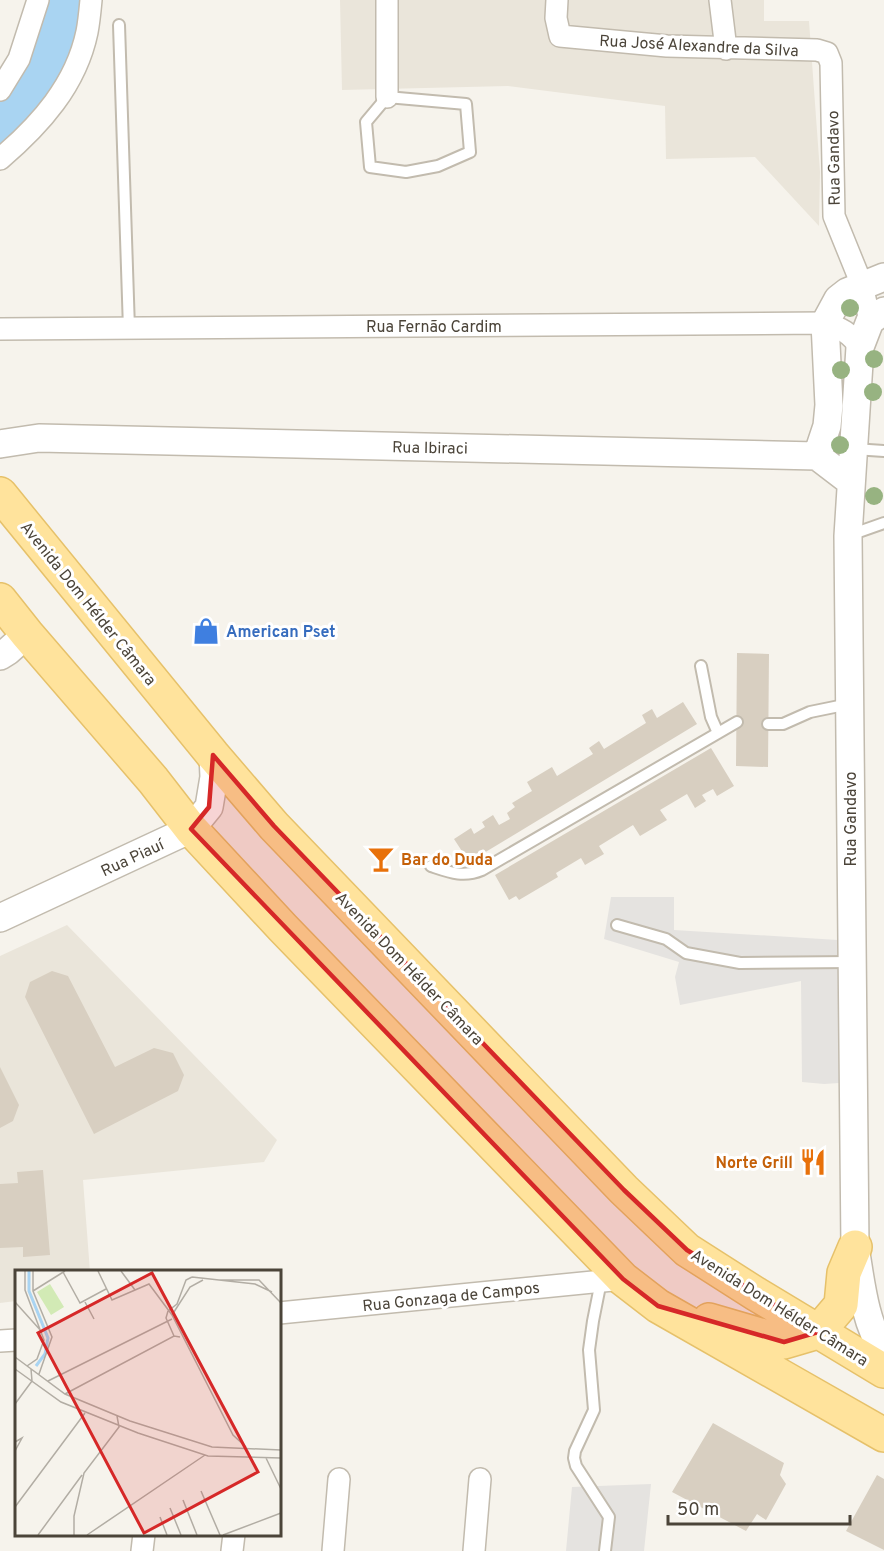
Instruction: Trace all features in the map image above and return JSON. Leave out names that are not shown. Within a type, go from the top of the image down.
[{"type":"main road","name":"Avenida Dom Hélder Câmara","points":[[0,494],[213,755],[274,826],[624,1190],[687,1250],[884,1371]]},
{"type":"main road","points":[[0,600],[153,780],[191,829],[612,1280],[884,1436]]},
{"type":"main road","points":[[658,1306],[784,1341],[818,1332],[842,1305],[844,1273],[855,1247]]},
{"type":"street","points":[[0,159],[30,134],[54,104],[75,70],[87,33],[91,0]]},
{"type":"street","points":[[387,0],[387,98]]},
{"type":"street","name":"Rua José Alexandre da Silva","points":[[557,0],[556,18],[560,36],[667,46],[817,50],[827,53],[831,63]]},
{"type":"street","points":[[720,0],[726,49]]},
{"type":"street","points":[[0,90],[19,59],[35,3]]},
{"type":"street","name":"Rua Gandavo","points":[[831,63],[834,216],[873,281],[877,316],[860,347],[848,536],[849,704],[855,1247],[868,1317],[884,1352]]},
{"type":"street","points":[[851,482],[817,456],[827,426],[825,323],[838,299],[848,291],[873,281]]},
{"type":"street","name":"Rua Fernão Cardim","points":[[0,329],[825,323],[852,335],[860,347]]},
{"type":"street","name":"Rua Ibiraci","points":[[0,444],[39,438],[817,456]]},
{"type":"street","points":[[0,656],[27,634]]},
{"type":"street","name":"Rua Piauí","points":[[0,918],[191,829],[209,807],[214,777],[213,755]]},
{"type":"street","name":"Rua Gonzaga de Campos","points":[[280,1313],[612,1280]]},
{"type":"street","points":[[0,1341],[15,1340]]},
{"type":"street","points":[[333,1551],[339,1479]]},
{"type":"street","points":[[474,1551],[480,1479]]},
{"type":"street","points":[[142,1551],[144,1536]]},
{"type":"street","points":[[232,1551],[234,1536]]},
{"type":"lane","points":[[119,25],[129,329]]},
{"type":"lane","points":[[387,98],[466,104],[470,152],[438,166],[406,172],[370,167],[366,122],[387,98]]},
{"type":"lane","points":[[854,449],[884,451]]},
{"type":"lane","points":[[848,536],[884,523]]},
{"type":"lane","points":[[700,666],[711,717],[718,733]]},
{"type":"lane","points":[[768,724],[783,724],[810,712],[849,704]]},
{"type":"lane","points":[[430,866],[460,875],[482,870],[736,722]]},
{"type":"lane","points":[[617,925],[666,939],[686,954],[740,963],[852,962]]},
{"type":"lane","points":[[605,1551],[609,1517],[576,1466],[574,1458],[594,1410],[590,1350],[592,1321],[612,1280]]},
{"type":"highlighted area","points":[[213,755],[274,826],[624,1190],[687,1250],[818,1332],[784,1342],[658,1306],[623,1279],[191,829],[209,807]]},
{"type":"shaded area","points":[[340,0],[764,0],[764,21],[809,21],[820,172],[819,226],[755,157],[666,159],[665,106],[508,86],[342,90]]},
{"type":"shaded area","points":[[611,897],[674,897],[674,930],[838,940],[839,1083],[802,1082],[801,981],[680,1005],[675,977],[679,962],[604,939]]},
{"type":"shaded area","points":[[67,925],[277,1140],[264,1162],[83,1180],[90,1270],[15,1270],[15,1301],[0,1303],[0,956]]},
{"type":"shaded area","points":[[651,1484],[644,1551],[566,1551],[572,1487]]},
{"type":"building","points":[[737,653],[769,654],[768,767],[736,766]]},
{"type":"building","points":[[683,702],[697,724],[469,862],[454,839],[471,828],[474,834],[485,827],[482,822],[493,815],[499,825],[510,819],[507,813],[515,807],[512,803],[532,791],[527,782],[552,767],[557,776],[593,754],[589,748],[599,741],[604,749],[646,723],[642,715],[652,709],[657,718]]},
{"type":"building","points":[[711,748],[734,786],[717,796],[713,789],[702,795],[706,801],[695,808],[687,794],[660,810],[667,820],[640,836],[633,825],[599,846],[604,854],[585,865],[581,858],[556,873],[558,877],[519,900],[516,896],[509,900],[495,875]]},
{"type":"building","points":[[52,971],[68,976],[115,1067],[154,1048],[173,1053],[184,1075],[178,1091],[94,1134],[25,997],[30,982]]},
{"type":"building","points":[[0,1067],[19,1105],[13,1121],[0,1128]]},
{"type":"building","points":[[43,1170],[50,1255],[23,1257],[23,1247],[0,1248],[0,1184],[18,1183],[17,1172]]},
{"type":"building","points":[[713,1423],[784,1463],[780,1475],[786,1484],[766,1520],[757,1514],[746,1531],[672,1492]]},
{"type":"building","points":[[877,1475],[884,1479],[884,1550],[846,1531]]},
{"type":"waterway","points":[[0,126],[24,99],[43,69],[56,36],[62,0]]},
{"type":"place","name":"American Pset","points":[[206,631]]},
{"type":"place","name":"Bar do Duda","points":[[381,859]]},
{"type":"place","name":"Norte Grill","points":[[813,1162]]}]
